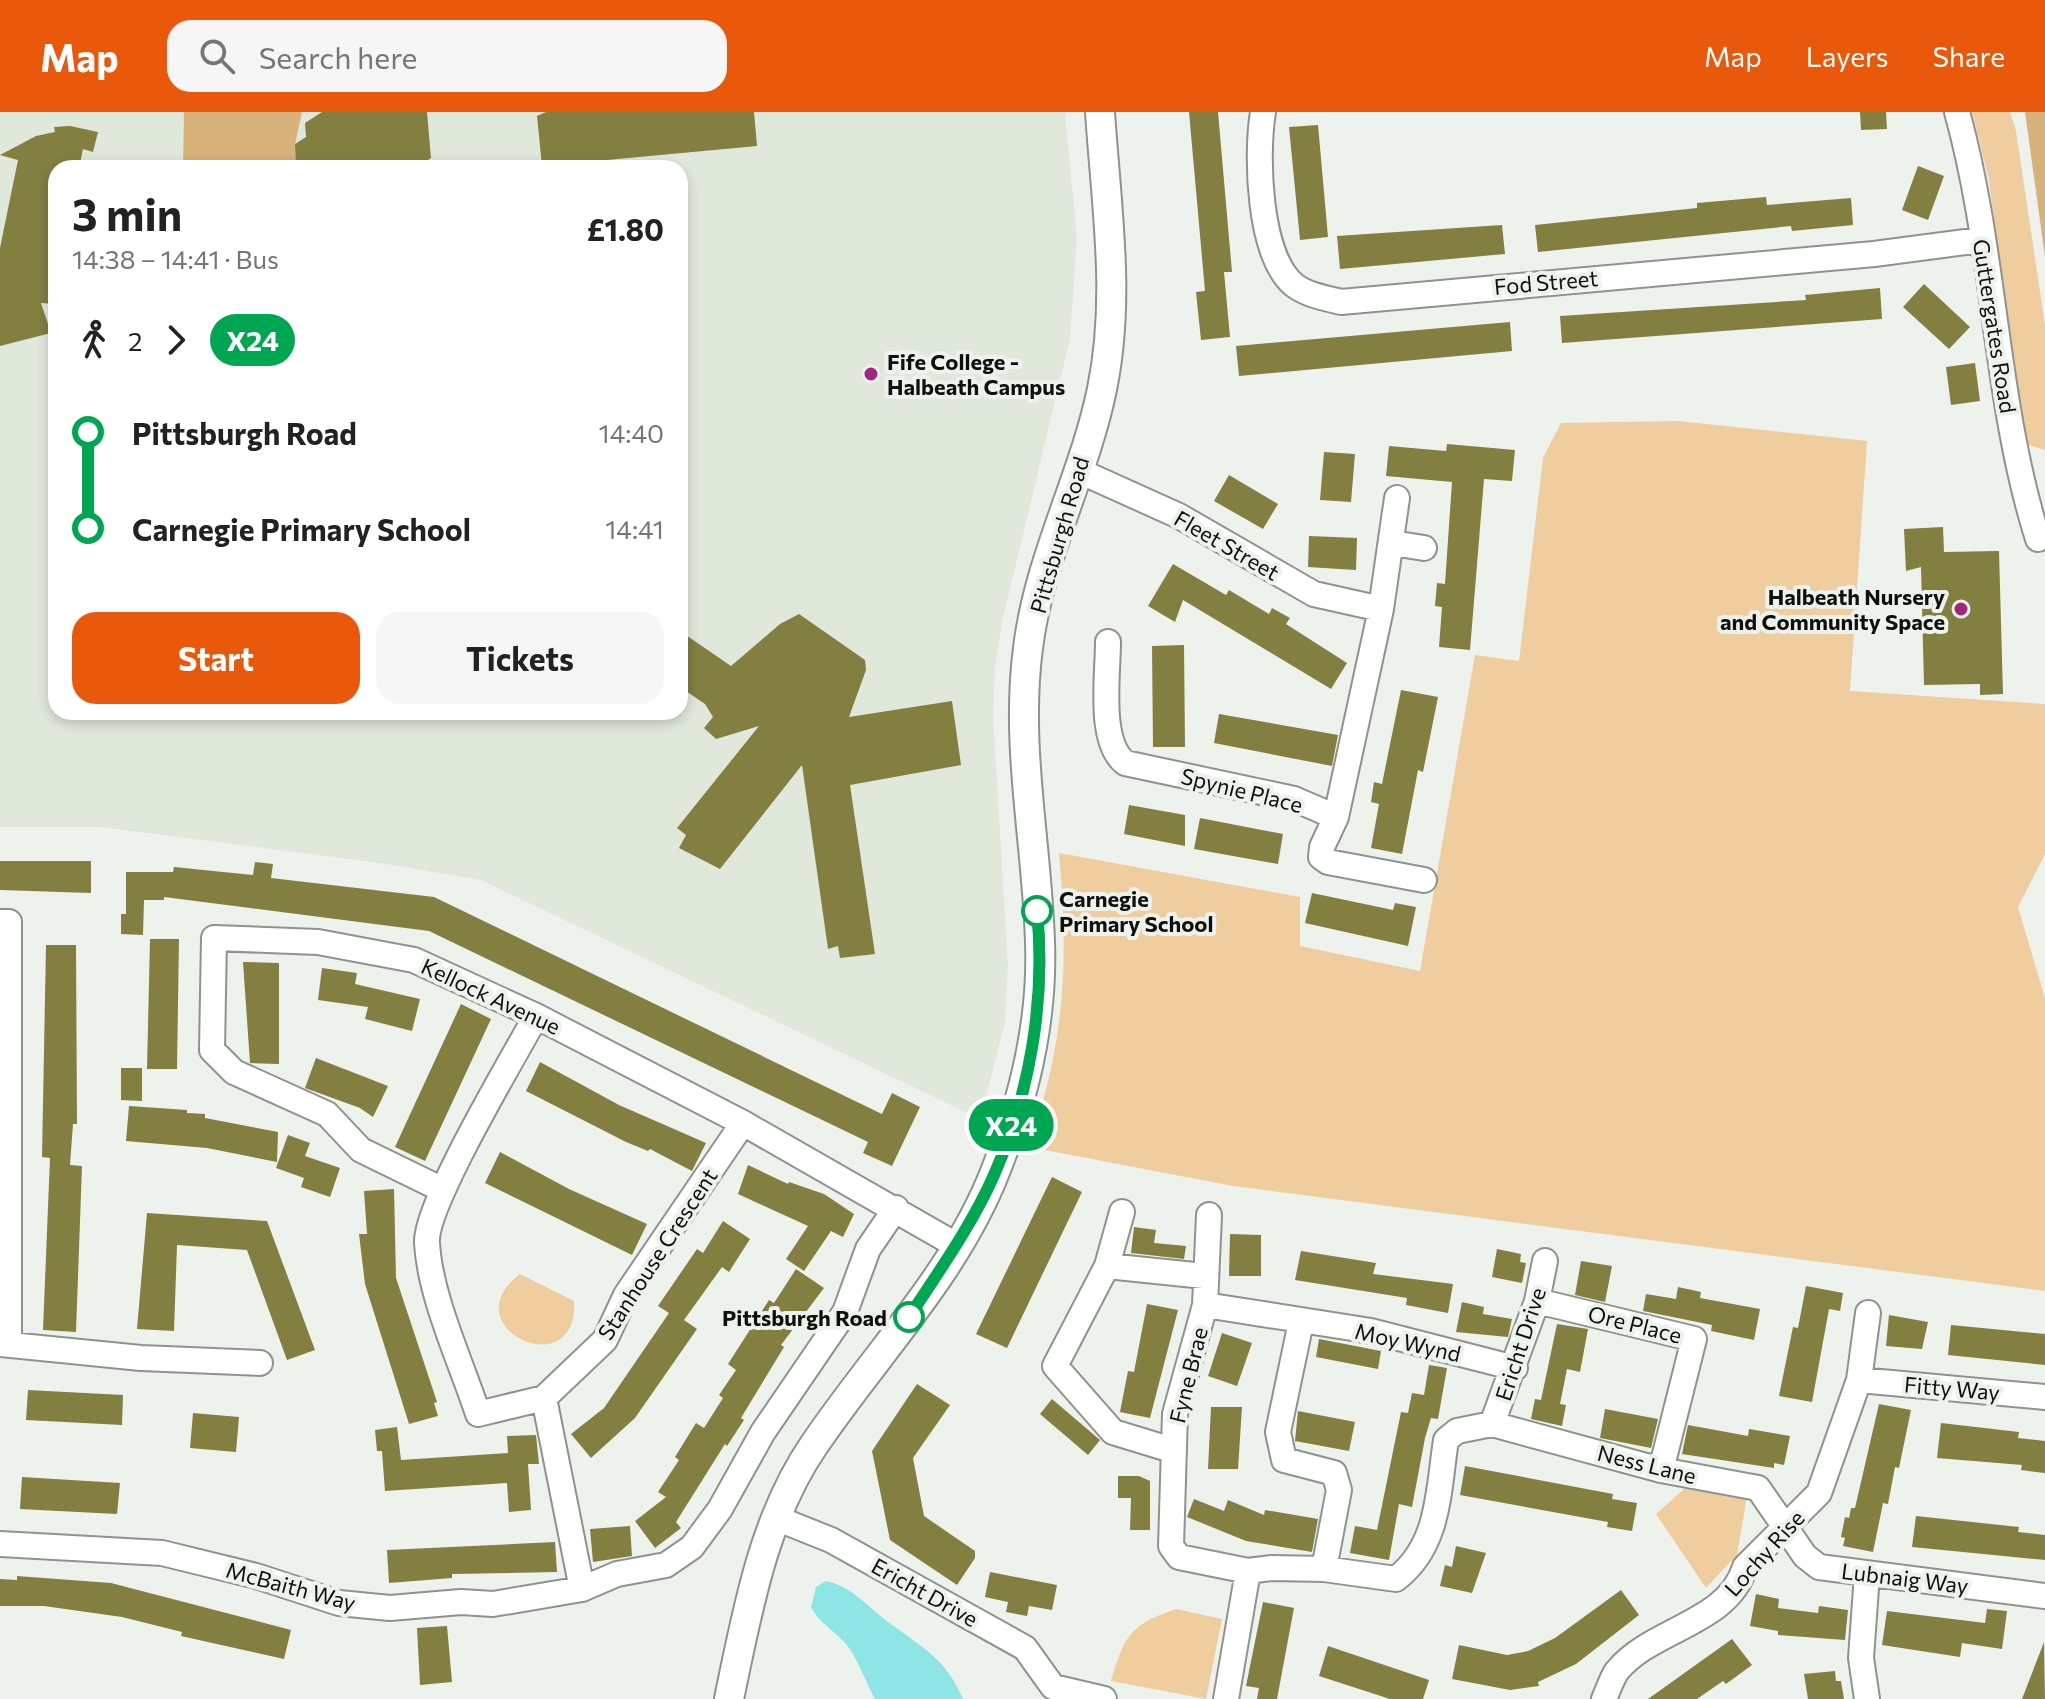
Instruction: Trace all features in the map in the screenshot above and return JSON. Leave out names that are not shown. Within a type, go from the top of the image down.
[{"type":"street","name":"Pittsburgh Road","points":[[729,1699],[754,1585],[776,1518],[812,1447],[893,1341],[956,1245],[994,1175],[1022,1093],[1037,1016],[1040,942],[1025,793],[1028,647],[1046,564],[1101,394],[1111,344],[1113,299],[1100,112]]},
{"type":"street","name":"Fod Street","points":[[1263,112],[1258,142],[1262,192],[1279,265],[1294,284],[1315,295],[1341,302],[1874,254],[1981,240]]},
{"type":"street","name":"Guttergates Road","points":[[1957,112],[1973,169],[2016,468],[2038,539]]},
{"type":"street","name":"Fleet Street","points":[[1077,470],[1179,516],[1314,594],[1381,609]]},
{"type":"street","points":[[1336,817],[1381,609],[1397,498]]},
{"type":"street","points":[[1392,543],[1424,548]]},
{"type":"street","name":"Spynie Place","points":[[1108,642],[1108,737],[1115,755],[1125,763],[1294,799],[1336,817],[1322,847],[1321,857],[1328,862],[1424,880]]},
{"type":"street","points":[[0,922],[9,922],[4,1345],[141,1358],[260,1363]]},
{"type":"street","name":"Kellock Avenue","points":[[443,1190],[361,1150],[327,1114],[234,1072],[212,1050],[214,938],[318,942],[414,960],[536,1016],[743,1123],[956,1245]]},
{"type":"street","name":"Stanhouse Crescent","points":[[536,1016],[443,1190],[426,1240],[433,1278],[478,1414],[544,1398],[605,1340],[626,1295],[743,1123]]},
{"type":"street","name":"McBaith Way","points":[[0,1544],[162,1553],[256,1576],[339,1603],[390,1608],[461,1602],[493,1604],[582,1589],[617,1574],[666,1565],[692,1547],[720,1509],[763,1432],[845,1312],[868,1249],[896,1208]]},
{"type":"street","points":[[1122,1212],[1107,1266],[1055,1366],[1113,1432],[1172,1450]]},
{"type":"street","name":"Fyne Brae","points":[[1209,1215],[1205,1305],[1175,1414],[1171,1546],[1179,1557],[1248,1571]]},
{"type":"street","name":"Ericht Drive","points":[[1248,1571],[1324,1569],[1396,1579],[1411,1567],[1432,1530],[1446,1440],[1457,1431],[1492,1424],[1537,1301],[1545,1261]]},
{"type":"street","points":[[1107,1266],[1204,1276]]},
{"type":"street","name":"Ore Place","points":[[1537,1301],[1694,1339],[1661,1470]]},
{"type":"street","name":"Moy Wynd","points":[[1205,1305],[1371,1331],[1515,1368]]},
{"type":"street","name":"Lochy Rise","points":[[1604,1699],[1617,1671],[1651,1641],[1717,1606],[1741,1582],[1745,1567],[1819,1493],[1859,1380],[1868,1313]]},
{"type":"street","points":[[1301,1322],[1278,1432],[1284,1460],[1334,1473],[1339,1490],[1324,1569]]},
{"type":"street","name":"Fitty Way","points":[[1859,1380],[2045,1397]]},
{"type":"street","points":[[544,1398],[582,1589]]},
{"type":"street","name":"Ness Lane","points":[[1492,1424],[1661,1470],[1758,1488],[1786,1525]]},
{"type":"street","name":"Ericht Drive","points":[[776,1518],[831,1540],[1025,1648],[1053,1687],[1104,1699]]},
{"type":"street","name":"Lubnaig Way","points":[[1786,1525],[1805,1556],[1819,1567],[2045,1596]]},
{"type":"street","points":[[1226,1699],[1248,1571]]},
{"type":"street","points":[[1867,1574],[1861,1658],[1867,1699]]},
{"type":"shaded area","points":[[0,112],[1065,112],[1077,238],[1070,339],[1002,622],[995,668],[993,715],[1008,965],[1005,1022],[980,1119],[481,880],[380,863],[100,827],[0,827]]},
{"type":"shaded area","points":[[184,112],[302,112],[295,144],[296,160],[183,160]]},
{"type":"shaded area","points":[[1972,112],[2010,112],[2016,131],[2045,325],[2045,450],[2026,444],[2020,424],[1989,180]]},
{"type":"shaded area","points":[[2025,112],[2045,112],[2045,257]]},
{"type":"shaded area","points":[[1678,421],[1867,441],[1850,691],[2045,704],[2045,854],[2018,907],[2045,998],[2045,1291],[1233,1186],[1029,1147],[1050,1071],[1061,1002],[1064,931],[1059,853],[1300,897],[1300,946],[1420,971],[1475,655],[1519,661],[1543,458],[1561,423]]},
{"type":"shaded area","points":[[520,1274],[574,1301],[570,1327],[558,1341],[540,1344],[522,1340],[507,1329],[499,1313],[502,1294]]},
{"type":"shaded area","points":[[1691,1483],[1748,1491],[1737,1555],[1706,1588],[1656,1514]]},
{"type":"shaded area","points":[[1176,1609],[1222,1619],[1206,1699],[1111,1681],[1132,1634],[1148,1621]]},
{"type":"water","points":[[826,1581],[851,1592],[931,1654],[948,1673],[963,1699],[875,1699],[849,1648],[811,1607],[816,1587]]},
{"type":"building","points":[[322,112],[427,112],[431,158],[296,160],[295,144],[306,137],[305,123]]},
{"type":"building","points":[[546,112],[754,112],[757,146],[606,160],[541,160],[537,116]]},
{"type":"building","points":[[1189,112],[1218,112],[1232,272],[1224,272],[1230,337],[1201,340],[1196,292],[1205,291]]},
{"type":"building","points":[[1860,112],[1886,112],[1887,129],[1861,130]]},
{"type":"building","points":[[1318,125],[1328,237],[1300,240],[1289,127]]},
{"type":"building","points":[[70,126],[98,132],[93,152],[83,149],[81,160],[48,160],[48,303],[41,303],[48,334],[0,346],[0,248],[18,160],[0,155],[36,136],[55,132],[54,127]]},
{"type":"building","points":[[1918,166],[1944,176],[1928,220],[1902,210]]},
{"type":"building","points":[[1766,197],[1767,205],[1851,198],[1853,225],[1792,231],[1791,226],[1538,252],[1535,225],[1697,208],[1697,203]]},
{"type":"building","points":[[1502,225],[1505,254],[1340,269],[1337,236]]},
{"type":"building","points":[[1924,284],[1970,327],[1949,349],[1903,307]]},
{"type":"building","points":[[1880,288],[1882,319],[1562,343],[1560,316],[1806,300],[1805,295]]},
{"type":"building","points":[[1510,322],[1512,351],[1239,376],[1236,346]]},
{"type":"building","points":[[1975,363],[1980,401],[1951,405],[1946,367]]},
{"type":"building","points":[[1447,444],[1515,450],[1512,481],[1484,479],[1470,650],[1439,647],[1442,607],[1435,606],[1437,583],[1445,584],[1452,482],[1386,476],[1389,446],[1446,451]]},
{"type":"building","points":[[1324,452],[1355,454],[1351,502],[1320,500]]},
{"type":"building","points":[[1229,475],[1278,504],[1263,529],[1214,501]]},
{"type":"building","name":"Halbeath Nursery and Community Space","points":[[1943,527],[1944,552],[1999,551],[2003,694],[1980,695],[1980,684],[1924,685],[1921,567],[1906,571],[1904,529]]},
{"type":"building","points":[[1309,536],[1357,538],[1356,570],[1308,567]]},
{"type":"building","points":[[1173,564],[1226,595],[1229,590],[1269,614],[1272,608],[1290,618],[1286,624],[1347,663],[1331,689],[1183,600],[1175,622],[1148,606]]},
{"type":"building","points":[[799,614],[865,660],[866,670],[849,717],[952,701],[961,765],[850,785],[875,954],[840,958],[838,946],[828,949],[802,765],[720,869],[679,848],[686,835],[677,828],[759,726],[716,739],[704,728],[713,717],[705,704],[688,692],[688,636],[731,666],[780,624]]},
{"type":"building","points":[[1184,645],[1185,747],[1153,747],[1152,646]]},
{"type":"building","points":[[1401,690],[1438,697],[1423,772],[1418,770],[1402,854],[1371,848],[1379,804],[1371,802],[1374,782],[1382,784]]},
{"type":"building","points":[[1219,714],[1338,735],[1332,766],[1214,743]]},
{"type":"building","points":[[1129,805],[1185,815],[1185,846],[1124,834]]},
{"type":"building","points":[[1200,818],[1283,834],[1278,864],[1194,849]]},
{"type":"building","points":[[0,861],[91,861],[91,893],[0,890]]},
{"type":"building","points":[[255,862],[273,864],[271,878],[434,897],[882,1114],[892,1093],[920,1107],[892,1166],[863,1153],[868,1142],[429,931],[164,897],[164,900],[144,900],[143,935],[121,934],[121,914],[126,914],[126,872],[173,872],[174,867],[253,875]]},
{"type":"building","points":[[1312,893],[1393,910],[1395,903],[1416,907],[1408,946],[1305,923]]},
{"type":"building","points":[[150,939],[179,939],[177,1069],[147,1069]]},
{"type":"building","points":[[46,945],[76,945],[77,1124],[73,1124],[70,1165],[82,1166],[76,1332],[43,1330],[50,1158],[42,1157]]},
{"type":"building","points":[[243,962],[279,963],[279,1064],[250,1063]]},
{"type":"building","points":[[322,968],[357,973],[355,984],[420,999],[412,1031],[365,1019],[368,1007],[318,1000]]},
{"type":"building","points":[[461,1004],[491,1019],[425,1161],[395,1147]]},
{"type":"building","points":[[316,1058],[388,1086],[373,1117],[360,1108],[305,1088]]},
{"type":"building","points":[[540,1062],[619,1105],[706,1143],[692,1171],[650,1149],[648,1151],[626,1142],[526,1091]]},
{"type":"building","points":[[121,1068],[142,1068],[142,1101],[121,1100]]},
{"type":"building","points":[[129,1106],[187,1110],[187,1113],[205,1114],[205,1118],[278,1132],[277,1162],[207,1148],[126,1141]]},
{"type":"building","points":[[288,1135],[310,1143],[305,1156],[340,1168],[330,1197],[301,1187],[304,1178],[276,1168]]},
{"type":"building","points":[[500,1152],[569,1189],[647,1224],[632,1255],[485,1183]]},
{"type":"building","points":[[748,1165],[788,1184],[824,1194],[854,1214],[843,1237],[831,1231],[804,1271],[786,1259],[808,1226],[738,1194]]},
{"type":"building","points":[[1052,1177],[1082,1192],[1007,1348],[976,1334]]},
{"type":"building","points":[[394,1189],[396,1278],[437,1402],[434,1403],[438,1416],[409,1424],[365,1284],[359,1234],[367,1234],[364,1191]]},
{"type":"building","points":[[147,1213],[267,1221],[315,1350],[287,1360],[247,1250],[177,1245],[174,1331],[137,1329]]},
{"type":"building","points":[[723,1221],[750,1239],[729,1272],[722,1267],[684,1320],[697,1329],[635,1418],[591,1458],[571,1434],[604,1408],[669,1313],[658,1306],[697,1249],[703,1253]]},
{"type":"building","points":[[1134,1227],[1156,1230],[1154,1243],[1186,1246],[1184,1259],[1131,1253]]},
{"type":"building","points":[[1230,1234],[1261,1235],[1261,1276],[1229,1276]]},
{"type":"building","points":[[1497,1249],[1521,1254],[1520,1262],[1526,1263],[1522,1283],[1492,1277]]},
{"type":"building","points":[[1301,1251],[1376,1263],[1373,1274],[1453,1284],[1448,1313],[1406,1305],[1407,1298],[1295,1280]]},
{"type":"building","points":[[1581,1261],[1612,1266],[1605,1302],[1575,1295]]},
{"type":"building","points":[[796,1269],[824,1288],[781,1345],[784,1347],[741,1418],[744,1420],[727,1446],[725,1444],[676,1522],[681,1528],[655,1548],[635,1521],[666,1497],[658,1492],[679,1460],[675,1457],[696,1423],[704,1428],[723,1398],[719,1395],[736,1370],[728,1364],[769,1300],[774,1303]]},
{"type":"building","points":[[1806,1286],[1843,1293],[1840,1311],[1829,1309],[1812,1402],[1779,1396],[1793,1327],[1798,1328]]},
{"type":"building","points":[[1678,1287],[1701,1292],[1700,1298],[1760,1309],[1754,1340],[1711,1331],[1712,1325],[1643,1311],[1646,1294],[1676,1299]]},
{"type":"building","points":[[1462,1302],[1484,1307],[1483,1314],[1512,1319],[1508,1337],[1456,1332]]},
{"type":"building","points":[[1147,1304],[1178,1310],[1150,1418],[1120,1412],[1128,1371],[1134,1372]]},
{"type":"building","points":[[1889,1315],[1928,1322],[1922,1349],[1886,1346]]},
{"type":"building","points":[[1557,1324],[1588,1329],[1580,1372],[1567,1369],[1560,1404],[1566,1405],[1562,1426],[1531,1419],[1535,1399],[1541,1400]]},
{"type":"building","points":[[1951,1325],[2045,1334],[2045,1365],[1948,1355]]},
{"type":"building","points":[[1222,1333],[1252,1343],[1237,1386],[1208,1376]]},
{"type":"building","points":[[1319,1339],[1381,1351],[1378,1369],[1316,1357]]},
{"type":"building","points":[[1429,1365],[1447,1368],[1438,1419],[1431,1418],[1425,1438],[1412,1507],[1399,1504],[1389,1560],[1350,1553],[1355,1526],[1377,1530],[1401,1412],[1408,1413],[1412,1393],[1424,1395]]},
{"type":"building","points":[[917,1384],[950,1405],[913,1458],[924,1516],[975,1551],[975,1558],[957,1585],[890,1540],[872,1451]]},
{"type":"building","points":[[28,1390],[123,1395],[122,1425],[26,1420]]},
{"type":"building","points":[[1052,1399],[1100,1440],[1088,1455],[1040,1414]]},
{"type":"building","points":[[1879,1404],[1911,1410],[1899,1468],[1895,1467],[1888,1504],[1883,1503],[1873,1552],[1843,1546],[1845,1538],[1841,1537],[1845,1517],[1849,1518],[1851,1508],[1855,1508]]},
{"type":"building","points":[[1211,1407],[1242,1407],[1238,1469],[1208,1469]]},
{"type":"building","points":[[1605,1409],[1658,1419],[1651,1448],[1600,1438]]},
{"type":"building","points":[[1298,1411],[1355,1422],[1349,1451],[1295,1441]]},
{"type":"building","points":[[193,1413],[239,1417],[236,1452],[190,1448]]},
{"type":"building","points":[[1941,1423],[2019,1432],[2018,1438],[2045,1441],[2045,1473],[2021,1470],[2022,1465],[1937,1458]]},
{"type":"building","points":[[1688,1425],[1748,1436],[1749,1429],[1790,1436],[1784,1465],[1774,1463],[1774,1468],[1682,1454]]},
{"type":"building","points":[[397,1427],[401,1460],[508,1453],[507,1436],[536,1435],[539,1464],[528,1464],[531,1510],[509,1512],[507,1483],[385,1491],[382,1451],[377,1451],[375,1430]]},
{"type":"building","points":[[1465,1466],[1613,1494],[1612,1499],[1637,1503],[1632,1531],[1607,1527],[1608,1522],[1460,1495]]},
{"type":"building","points":[[1118,1476],[1139,1476],[1150,1481],[1150,1530],[1130,1530],[1131,1498],[1118,1498]]},
{"type":"building","points":[[22,1477],[120,1483],[117,1514],[20,1509]]},
{"type":"building","points":[[1194,1499],[1224,1511],[1228,1500],[1264,1515],[1265,1510],[1318,1519],[1312,1552],[1246,1541],[1187,1517]]},
{"type":"building","points":[[1916,1516],[2019,1527],[2018,1532],[2045,1535],[2045,1560],[1912,1547]]},
{"type":"building","points":[[630,1526],[632,1556],[593,1562],[590,1529]]},
{"type":"building","points":[[555,1542],[557,1572],[452,1574],[452,1578],[389,1583],[387,1550]]},
{"type":"building","points":[[1456,1546],[1486,1553],[1472,1593],[1440,1586],[1445,1565],[1452,1567]]},
{"type":"building","points":[[990,1572],[1057,1585],[1052,1610],[1029,1606],[1027,1616],[1006,1612],[1008,1602],[985,1597]]},
{"type":"building","points":[[17,1576],[111,1583],[291,1630],[284,1659],[181,1636],[182,1632],[122,1617],[44,1606],[0,1606],[0,1579],[17,1580]]},
{"type":"building","points":[[1621,1590],[1639,1615],[1576,1664],[1538,1682],[1539,1686],[1510,1690],[1452,1679],[1459,1645],[1507,1655],[1528,1651],[1555,1638]]},
{"type":"building","points":[[1756,1594],[1779,1599],[1778,1608],[1818,1613],[1819,1606],[1848,1610],[1845,1640],[1778,1635],[1778,1631],[1750,1626]]},
{"type":"building","points":[[1263,1602],[1294,1608],[1277,1699],[1257,1699],[1259,1688],[1246,1686]]},
{"type":"building","points":[[1987,1609],[2007,1611],[2002,1649],[1962,1643],[1960,1657],[1882,1645],[1887,1611],[1985,1623]]},
{"type":"building","points":[[447,1626],[452,1682],[420,1685],[417,1628]]},
{"type":"building","points":[[1732,1639],[1752,1665],[1726,1684],[1723,1681],[1697,1699],[1648,1699]]},
{"type":"building","points":[[2044,1642],[2045,1699],[2022,1699],[2027,1686]]},
{"type":"building","points":[[1328,1646],[1429,1680],[1423,1699],[1390,1699],[1319,1676]]},
{"type":"building","points":[[1835,1671],[1836,1681],[1841,1681],[1844,1699],[1808,1699],[1804,1674]]},
{"type":"bus line","name":"X24","points":[[909,1317],[956,1245],[994,1175],[1022,1093],[1037,1016],[1040,942],[1037,911]]},
{"type":"place","name":"Fife College - Halbeath Campus","points":[[871,374]]},
{"type":"place","name":"Halbeath Nursery and Community Space","points":[[1961,609]]},
{"type":"place","name":"Carnegie Primary School","points":[[1037,911]]},
{"type":"place","name":"Pittsburgh Road","points":[[909,1317]]}]
